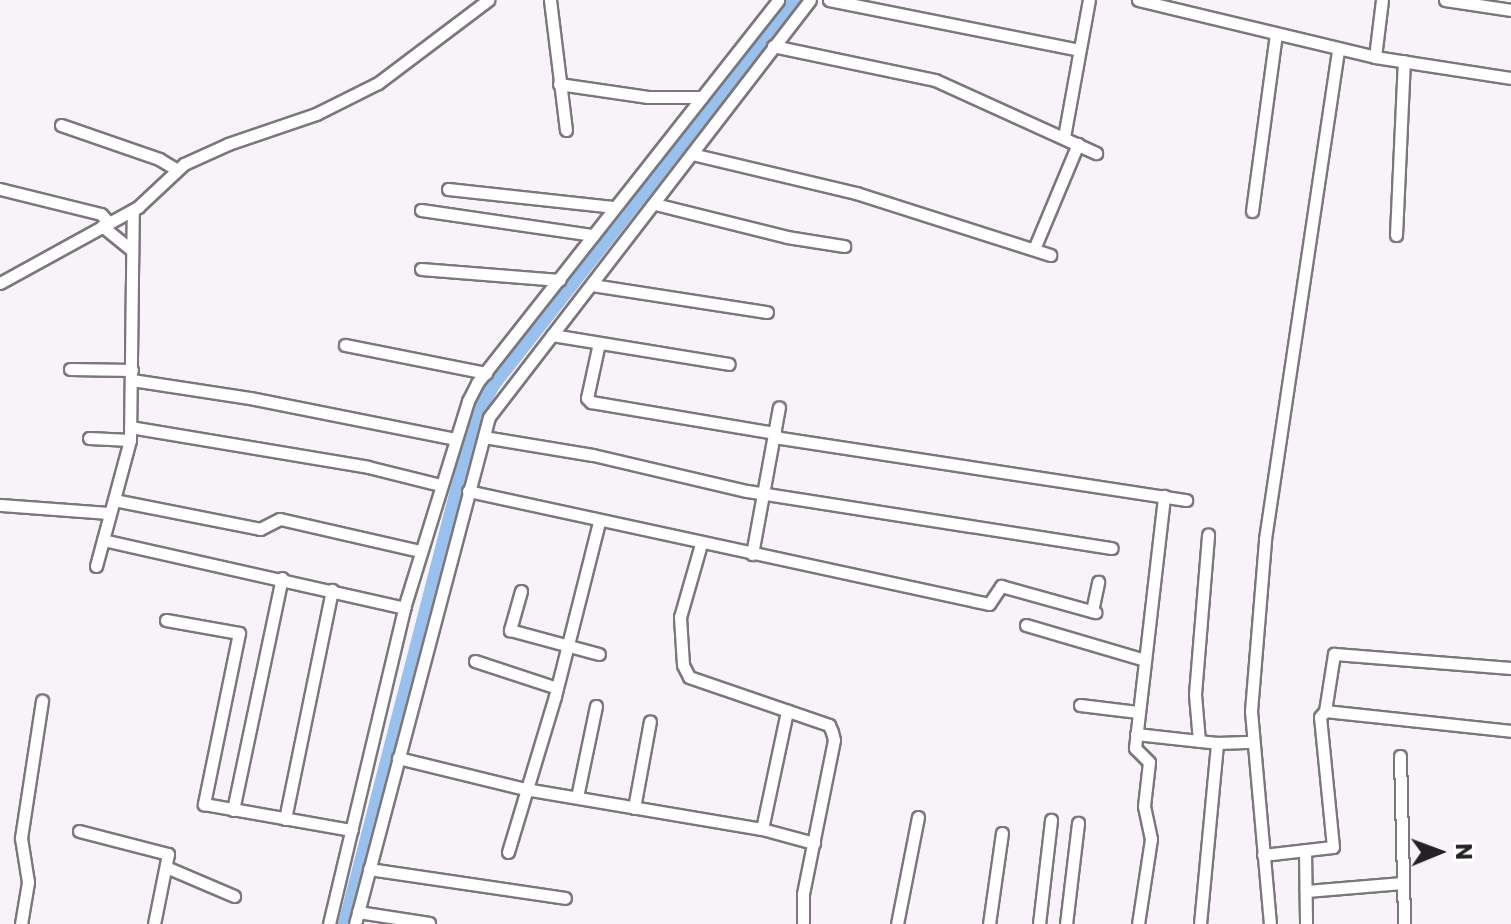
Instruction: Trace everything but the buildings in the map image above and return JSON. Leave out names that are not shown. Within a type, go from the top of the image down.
[{"type":"street","points":[[0,283],[133,210],[177,170],[228,144],[316,114],[378,83],[488,0]]},
{"type":"street","points":[[550,0],[566,130]]},
{"type":"street","points":[[329,924],[404,608],[468,401],[486,373],[778,0]]},
{"type":"street","points":[[429,923],[356,918],[489,417],[810,0]]},
{"type":"street","points":[[829,0],[1079,50]]},
{"type":"street","points":[[1064,137],[1089,0]]},
{"type":"street","points":[[1138,0],[1375,57],[1511,78]]},
{"type":"street","points":[[1375,57],[1382,0]]},
{"type":"street","points":[[1445,0],[1511,10]]},
{"type":"street","points":[[1252,211],[1276,34]]},
{"type":"street","points":[[773,46],[935,80],[1096,153]]},
{"type":"street","points":[[1270,924],[1251,711],[1265,539],[1338,48]]},
{"type":"street","points":[[1396,235],[1404,61]]},
{"type":"street","points":[[559,84],[648,97],[702,97]]},
{"type":"street","points":[[61,125],[159,159],[177,170]]},
{"type":"street","points":[[1034,249],[1078,144]]},
{"type":"street","points":[[692,154],[856,193],[1050,255]]},
{"type":"street","points":[[0,189],[101,214],[106,225],[132,250]]},
{"type":"street","points":[[448,189],[615,207]]},
{"type":"street","points":[[655,204],[787,237],[844,246]]},
{"type":"street","points":[[96,566],[130,440],[133,210]]},
{"type":"street","points":[[421,210],[593,235]]},
{"type":"street","points":[[421,269],[560,280]]},
{"type":"street","points":[[592,285],[767,312]]},
{"type":"street","points":[[552,335],[729,364]]},
{"type":"street","points":[[599,343],[587,398],[591,402],[774,435],[1186,500]]},
{"type":"street","points":[[345,345],[486,373]]},
{"type":"street","points":[[70,369],[132,375],[455,439]]},
{"type":"street","points":[[752,554],[779,407]]},
{"type":"street","points":[[130,427],[368,467],[440,485]]},
{"type":"street","points":[[484,437],[593,455],[764,493],[1112,548]]},
{"type":"street","points":[[89,438],[130,440]]},
{"type":"street","points":[[468,491],[599,522],[989,604],[1001,586],[1094,612],[1098,582]]},
{"type":"street","points":[[1138,924],[1151,839],[1144,806],[1149,762],[1135,748],[1164,496]]},
{"type":"street","points":[[114,500],[260,529],[280,519],[420,551]]},
{"type":"street","points":[[0,506],[110,513]]},
{"type":"street","points":[[508,852],[557,688],[599,522]]},
{"type":"street","points":[[1199,741],[1195,694],[1208,535]]},
{"type":"street","points":[[103,540],[404,608]]},
{"type":"street","points":[[701,544],[680,617],[683,665],[696,683],[764,700],[829,725],[834,740],[803,894],[806,923]]},
{"type":"street","points":[[233,810],[282,578]]},
{"type":"street","points":[[285,819],[332,590]]},
{"type":"street","points":[[521,591],[508,626],[510,630],[599,654]]},
{"type":"street","points":[[166,620],[239,633],[204,804],[352,830]]},
{"type":"street","points":[[1026,625],[1145,660]]},
{"type":"street","points":[[1263,855],[1333,847],[1320,717],[1325,711],[1334,654],[1511,668]]},
{"type":"street","points":[[475,661],[557,688]]},
{"type":"street","points":[[21,924],[28,882],[21,838],[42,701]]},
{"type":"street","points":[[1080,705],[1138,712]]},
{"type":"street","points":[[577,797],[596,706]]},
{"type":"street","points":[[762,829],[787,711]]},
{"type":"street","points":[[1325,711],[1511,731]]},
{"type":"street","points":[[634,808],[650,721]]},
{"type":"street","points":[[1136,734],[1217,743],[1253,742]]},
{"type":"street","points":[[1200,924],[1217,743]]},
{"type":"street","points":[[1400,756],[1404,924]]},
{"type":"street","points":[[398,758],[525,789],[762,829],[814,843]]},
{"type":"street","points":[[897,924],[918,817]]},
{"type":"street","points":[[1039,924],[1051,820]]},
{"type":"street","points":[[1066,924],[1078,823]]},
{"type":"street","points":[[79,831],[168,854],[157,923]]},
{"type":"street","points":[[989,924],[1002,833]]},
{"type":"street","points":[[1305,850],[1306,924]]},
{"type":"street","points":[[166,867],[234,896]]},
{"type":"street","points":[[369,869],[565,898]]},
{"type":"street","points":[[1306,891],[1403,883]]},
{"type":"waterway","points":[[345,924],[477,413],[493,385],[794,0]]}]
